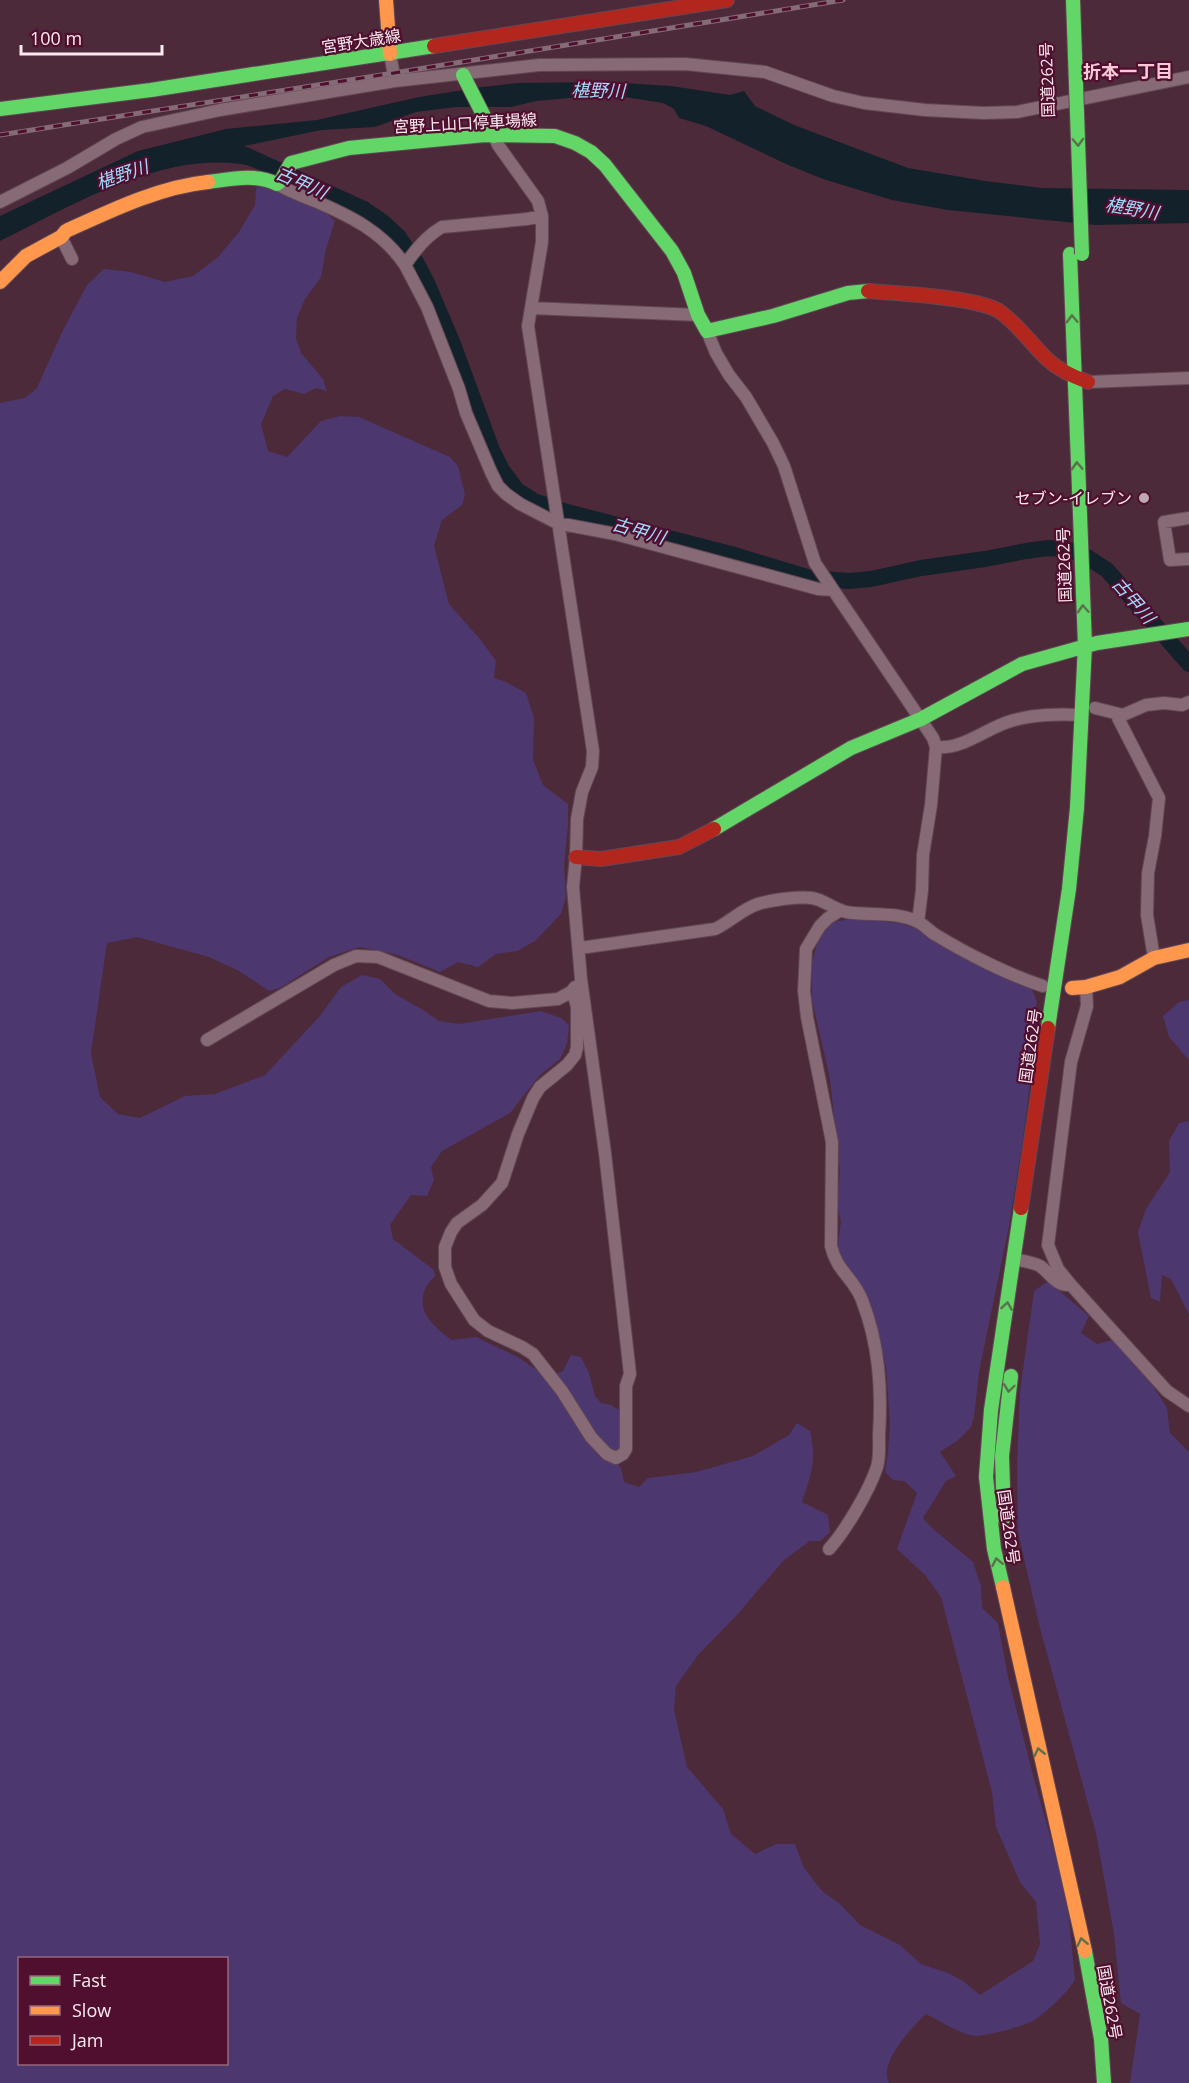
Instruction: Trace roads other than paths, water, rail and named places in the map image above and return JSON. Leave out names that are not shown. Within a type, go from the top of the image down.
[{"type":"main road","points":[[386,0],[390,54]]},
{"type":"main road","name":"宮野大歳線","points":[[0,109],[151,90],[727,0]]},
{"type":"main road","name":"国道262号","points":[[1039,1182],[1081,893],[1090,809],[1095,708],[1091,644],[1081,572],[1086,548],[1088,382],[1076,254],[1061,0]]},
{"type":"main road","name":"国道262号","points":[[1072,0],[1076,254],[1074,377],[1086,548],[1094,578],[1091,644],[1082,714],[1077,808],[1069,889],[1024,1261],[990,1419],[986,1477],[1001,1585],[1089,1971],[1101,2039],[1104,2083]]},
{"type":"main road","points":[[464,77],[493,133]]},
{"type":"main road","name":"宮野上山口停車場線","points":[[279,182],[287,166],[297,160],[349,148],[493,133],[555,136],[591,152],[605,165],[672,251],[684,273],[698,315],[707,330]]},
{"type":"main road","points":[[0,282],[26,256],[61,237],[66,231],[110,211],[194,183],[253,177],[279,182]]},
{"type":"main road","points":[[707,330],[773,316],[848,293],[863,291],[913,294],[985,305],[997,310],[1050,362],[1074,377],[1088,382]]},
{"type":"main road","points":[[576,857],[601,859],[679,847],[700,837],[851,748],[921,719],[1022,664],[1091,644],[1184,629]]},
{"type":"main road","points":[[1079,987],[1120,977],[1154,958],[1189,950]]},
{"type":"main road","name":"国道262号","points":[[1012,1364],[1002,1456],[1002,1495],[1007,1551],[1013,1586],[1098,1957],[1111,2030],[1115,2083]]},
{"type":"street","points":[[390,54],[396,81]]},
{"type":"street","points":[[0,202],[142,127],[220,110],[396,81],[464,77],[474,71],[539,65],[685,64],[765,72],[833,96],[864,103],[925,110],[984,113],[1017,112],[1189,77]]},
{"type":"street","points":[[493,133],[498,146],[538,201],[543,216],[542,242],[528,326],[529,340],[593,751],[592,767],[582,792],[577,819],[573,887],[581,979],[605,1154],[630,1374],[626,1386],[626,1449],[616,1458],[607,1454],[591,1437],[562,1391],[533,1354],[488,1332],[474,1320],[458,1298],[445,1267],[445,1247],[457,1223],[482,1205],[502,1183],[533,1098],[540,1087],[567,1065],[575,1055],[577,1007],[571,992]]},
{"type":"street","points":[[279,182],[369,228],[395,250],[406,263],[427,307],[466,413],[498,486],[520,504],[557,521],[615,534],[818,589],[832,589]]},
{"type":"street","points":[[406,263],[432,233],[442,227],[543,216]]},
{"type":"street","points":[[61,237],[72,259]]},
{"type":"street","points":[[531,308],[698,315]]},
{"type":"street","points":[[707,330],[716,353],[746,397],[784,466],[815,563],[933,738],[936,747],[931,805],[923,855],[918,921]]},
{"type":"street","points":[[1088,382],[1189,378]]},
{"type":"street","points":[[1189,518],[1164,522],[1170,560],[1189,559]]},
{"type":"street","points":[[1095,708],[1123,715],[1146,705],[1164,703],[1182,705],[1189,702]]},
{"type":"street","points":[[936,747],[949,748],[1010,721],[1044,715],[1082,714]]},
{"type":"street","points":[[1116,714],[1159,798],[1147,883],[1147,915],[1154,958]]},
{"type":"street","points":[[580,948],[715,929],[744,910],[758,904],[813,898],[841,910],[918,921],[934,934],[954,945],[1043,986]]},
{"type":"street","points":[[829,1549],[839,1538],[873,1478],[878,1464],[881,1415],[880,1372],[876,1341],[857,1288],[834,1261],[831,1246],[832,1142],[804,991],[806,949],[820,926],[841,910]]},
{"type":"street","points":[[207,1041],[334,965],[356,956],[378,957],[489,1001],[512,1003],[558,999],[571,992],[581,979]]},
{"type":"street","points":[[1079,987],[1087,1006],[1071,1062],[1048,1245],[1050,1254],[1071,1285],[1167,1391],[1189,1406]]},
{"type":"street","points":[[1024,1261],[1038,1265],[1058,1283],[1065,1286],[1071,1285]]},
{"type":"water","name":"椹野川","points":[[606,82],[671,86],[730,95],[744,91],[755,106],[794,125],[908,168],[1042,188],[1189,190],[1189,223],[1096,225],[948,210],[892,200],[823,179],[786,164],[706,126],[679,118],[674,109],[663,103],[618,96],[536,101],[511,107],[456,107],[416,112],[375,127],[321,130],[244,146],[245,153],[261,161],[266,170],[232,163],[198,164],[163,170],[129,180],[95,194],[0,241],[0,216],[138,151],[226,129],[317,120],[419,97],[482,87],[518,83]]},
{"type":"waterway","name":"古甲川","points":[[243,154],[364,209],[398,236],[427,283],[453,344],[492,450],[502,470],[517,490],[534,501],[567,512],[731,554],[810,578],[849,581],[871,579],[921,568],[1026,551],[1048,548],[1066,549],[1087,557],[1107,570],[1189,664]]},
{"type":"railway","points":[[0,135],[843,0]]},
{"type":"place","name":"セブン-イレブン","points":[[1144,498]]},
{"type":"district","name":"折本一丁目","points":[[1128,71]]}]
